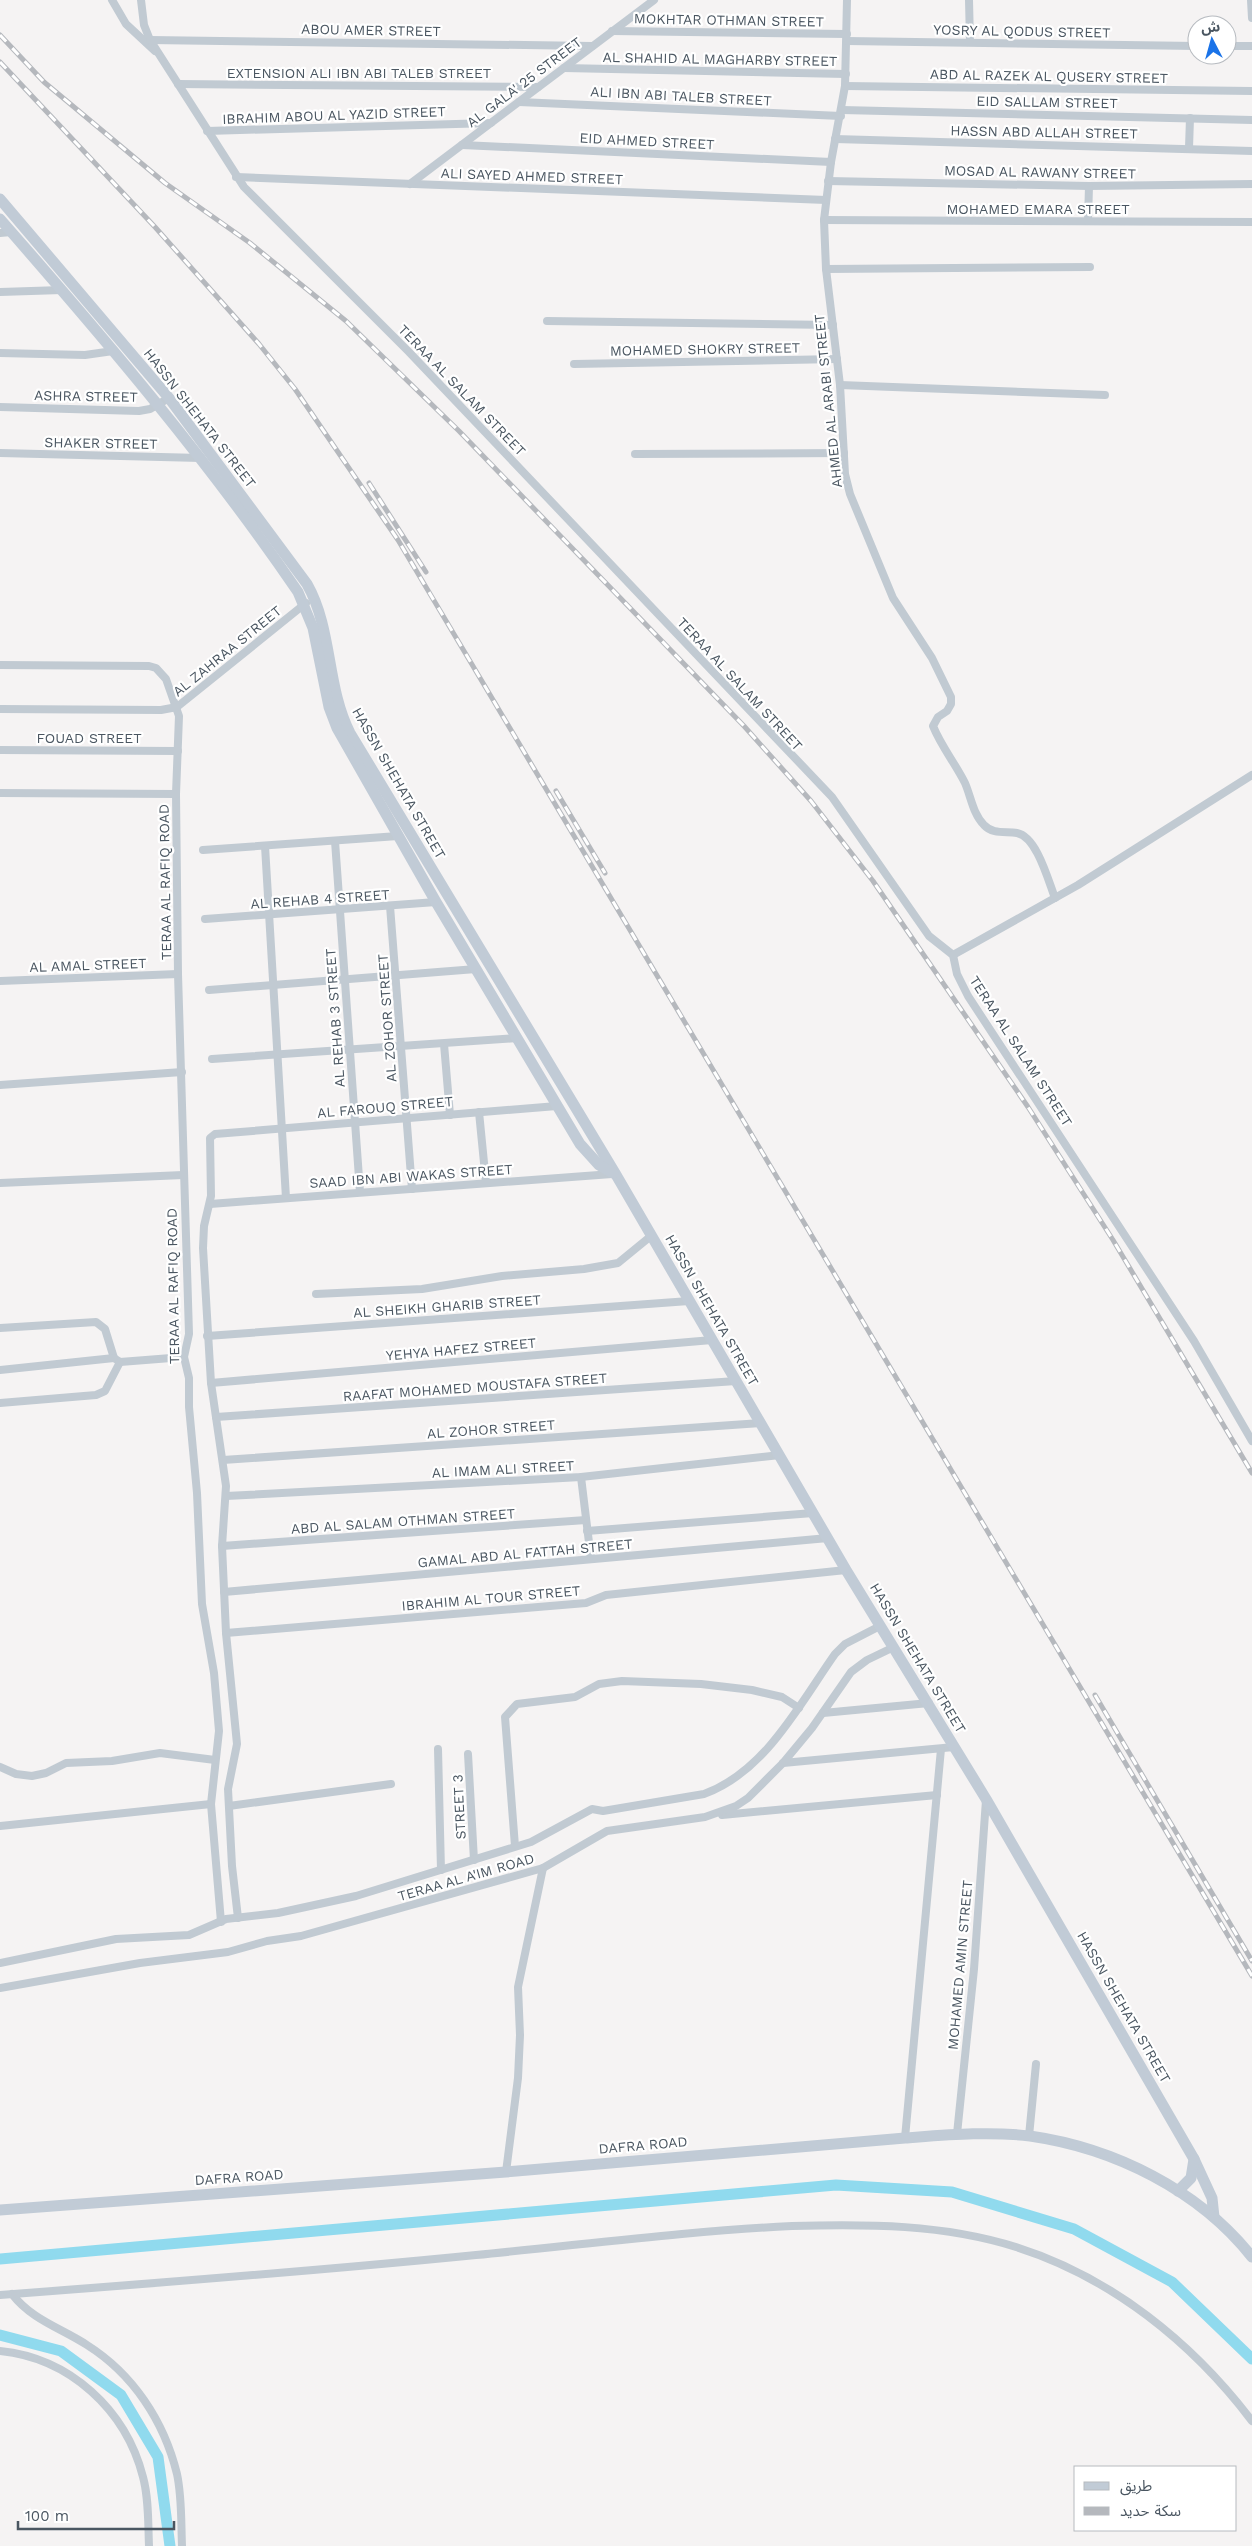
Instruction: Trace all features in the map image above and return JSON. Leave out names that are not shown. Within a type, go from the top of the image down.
[{"type":"main road","name":"HASSN SHEHATA STREET","points":[[0,200],[164,401],[314,597],[324,626],[339,705],[350,733],[615,1173],[846,1570],[986,1799],[1194,2160],[1212,2198],[1214,2218]]},
{"type":"main road","name":"HASSN SHEHATA STREET","points":[[0,220],[5,232],[62,290],[113,351],[164,401],[201,458],[242,505],[304,604],[313,628],[333,718],[398,836],[587,1154],[600,1165],[615,1173]]},
{"type":"main road","name":"DAFRA ROAD","points":[[0,2210],[506,2172],[957,2134],[1029,2136],[1088,2149],[1138,2169],[1178,2191],[1214,2218],[1252,2257]]},
{"type":"main road","points":[[1178,2191],[1191,2178],[1194,2160]]},
{"type":"street","points":[[112,0],[136,35],[159,54]]},
{"type":"street","name":"TERAA AL SALAM STREET","points":[[141,0],[144,25],[150,40],[236,177],[252,196],[409,352],[832,797],[929,936],[953,955],[957,974],[968,996],[1194,1341],[1252,1441]]},
{"type":"street","name":"AL GALA' 25 STREET","points":[[410,184],[654,0]]},
{"type":"street","name":"AHMED AL ARABI STREET","points":[[847,0],[845,86],[842,113],[835,139],[828,181],[824,220],[826,269],[840,386],[844,453],[850,494],[882,574],[906,620],[932,658],[951,697],[951,704],[947,711],[938,717],[933,726],[937,735],[985,826],[994,832],[1019,834],[1027,838],[1034,845],[1055,898]]},
{"type":"street","points":[[970,0],[970,42]]},
{"type":"street","points":[[1251,0],[1252,18]]},
{"type":"street","name":"MOKHTAR OTHMAN STREET","points":[[612,31],[847,37]]},
{"type":"street","name":"YOSRY AL QODUS STREET","points":[[847,37],[970,42],[1187,46]]},
{"type":"street","name":"ABOU AMER STREET","points":[[150,40],[592,46]]},
{"type":"street","points":[[1237,46],[1252,46]]},
{"type":"street","name":"AL SHAHID AL MAGHARBY STREET","points":[[564,68],[846,74]]},
{"type":"street","name":"EXTENSION ALI IBN ABI TALEB STREET","points":[[178,84],[538,87]]},
{"type":"street","name":"ABD AL RAZEK AL QUSERY STREET","points":[[845,86],[1252,91]]},
{"type":"street","name":"ALI IBN ABI TALEB STREET","points":[[519,102],[842,113]]},
{"type":"street","name":"EID SALLAM STREET","points":[[842,113],[1252,120]]},
{"type":"street","points":[[1189,148],[1190,118]]},
{"type":"street","name":"IBRAHIM ABOU AL YAZID STREET","points":[[207,131],[491,123]]},
{"type":"street","name":"HASSN ABD ALLAH STREET","points":[[835,139],[1189,148],[1252,152]]},
{"type":"street","name":"EID AHMED STREET","points":[[462,145],[831,162]]},
{"type":"street","name":"ALI SAYED AHMED STREET","points":[[236,177],[826,200]]},
{"type":"street","name":"MOSAD AL RAWANY STREET","points":[[828,181],[1089,186],[1252,184]]},
{"type":"street","points":[[1088,221],[1089,186]]},
{"type":"street","name":"MOHAMED EMARA STREET","points":[[824,220],[1252,222]]},
{"type":"street","points":[[826,269],[1090,266]]},
{"type":"street","points":[[0,292],[62,290]]},
{"type":"street","points":[[547,321],[833,325]]},
{"type":"street","points":[[0,353],[85,355],[113,351]]},
{"type":"street","name":"MOHAMED SHOKRY STREET","points":[[574,364],[837,358]]},
{"type":"street","points":[[840,386],[1105,395]]},
{"type":"street","name":"ASHRA STREET","points":[[0,407],[139,411],[164,401]]},
{"type":"street","name":"SHAKER STREET","points":[[0,453],[201,458]]},
{"type":"street","points":[[635,454],[844,453]]},
{"type":"street","name":"AL ZAHRAA STREET","points":[[0,709],[161,710],[177,708],[314,597]]},
{"type":"street","name":"TERAA AL RAFIQ ROAD","points":[[0,665],[150,666],[156,668],[166,679],[177,708],[179,732],[176,794],[178,974],[189,1334],[184,1357],[189,1378],[189,1407],[197,1493],[202,1604],[214,1673],[219,1731],[211,1804],[221,1922]]},
{"type":"street","name":"FOUAD STREET","points":[[0,750],[178,752]]},
{"type":"street","points":[[953,955],[1055,898],[1252,775]]},
{"type":"street","points":[[0,793],[176,794]]},
{"type":"street","points":[[203,850],[398,836]]},
{"type":"street","name":"AL REHAB 3 STREET","points":[[335,841],[360,1192]]},
{"type":"street","points":[[266,846],[286,1198]]},
{"type":"street","name":"AL REHAB 4 STREET","points":[[205,919],[436,902]]},
{"type":"street","name":"AL ZOHOR STREET","points":[[390,906],[412,1189]]},
{"type":"street","points":[[209,990],[476,969]]},
{"type":"street","name":"AL AMAL STREET","points":[[0,981],[178,974]]},
{"type":"street","points":[[212,1059],[517,1038]]},
{"type":"street","points":[[444,1044],[450,1114]]},
{"type":"street","points":[[0,1085],[182,1072]]},
{"type":"street","name":"AL FAROUQ STREET","points":[[210,1204],[209,1145],[210,1138],[215,1134],[557,1106]]},
{"type":"street","points":[[479,1112],[486,1183]]},
{"type":"street","name":"SAAD IBN ABI WAKAS STREET","points":[[210,1204],[615,1173]]},
{"type":"street","points":[[0,1184],[183,1175]]},
{"type":"street","points":[[210,1204],[203,1240],[211,1383],[223,1460],[226,1496],[222,1546],[224,1592],[226,1633],[237,1744],[229,1784],[229,1806],[238,1918]]},
{"type":"street","points":[[316,1294],[422,1289],[502,1276],[584,1269],[618,1263],[651,1236]]},
{"type":"street","name":"AL SHEIKH GHARIB STREET","points":[[207,1336],[689,1300]]},
{"type":"street","points":[[0,1328],[96,1322],[105,1329],[117,1360],[106,1391],[96,1395],[0,1403]]},
{"type":"street","name":"YEHYA HAFEZ STREET","points":[[211,1383],[712,1340]]},
{"type":"street","points":[[0,1370],[117,1360],[184,1357]]},
{"type":"street","name":"RAAFAT MOHAMED MOUSTAFA STREET","points":[[216,1417],[736,1381]]},
{"type":"street","name":"AL ZOHOR STREET","points":[[223,1460],[761,1424]]},
{"type":"street","name":"AL IMAM ALI STREET","points":[[226,1496],[581,1477],[780,1455]]},
{"type":"street","points":[[581,1477],[591,1559]]},
{"type":"street","points":[[588,1531],[813,1513]]},
{"type":"street","name":"ABD AL SALAM OTHMAN STREET","points":[[222,1546],[586,1520]]},
{"type":"street","name":"GAMAL ABD AL FATTAH STREET","points":[[224,1592],[828,1538]]},
{"type":"street","name":"IBRAHIM AL TOUR STREET","points":[[226,1633],[586,1603],[606,1594],[846,1570]]},
{"type":"street","name":"TERAA AL A'IM ROAD","points":[[0,1963],[116,1939],[148,1936],[181,1937],[197,1933],[221,1922],[238,1918],[278,1913],[356,1896],[531,1842],[592,1809],[603,1811],[704,1794],[739,1776],[771,1745],[835,1654],[846,1644],[880,1626]]},
{"type":"street","name":"TERAA AL A'IM ROAD","points":[[0,1988],[140,1964],[228,1952],[352,1924],[543,1868],[607,1831],[705,1817],[723,1812],[748,1798],[783,1763],[823,1713],[851,1672],[867,1660],[894,1647]]},
{"type":"street","points":[[514,1846],[505,1717],[517,1704],[575,1697],[599,1684],[622,1681],[701,1684],[752,1690],[782,1697],[798,1708]]},
{"type":"street","points":[[823,1713],[929,1703]]},
{"type":"street","points":[[783,1763],[954,1747]]},
{"type":"street","points":[[438,1749],[441,1870]]},
{"type":"street","points":[[905,2138],[941,1749]]},
{"type":"street","points":[[0,1767],[16,1774],[32,1776],[46,1773],[66,1763],[112,1761],[160,1754],[215,1760]]},
{"type":"street","name":"STREET 3","points":[[468,1754],[474,1860]]},
{"type":"street","points":[[229,1806],[391,1784]]},
{"type":"street","points":[[705,1817],[937,1795]]},
{"type":"street","name":"MOHAMED AMIN STREET","points":[[957,2134],[974,1969],[986,1799]]},
{"type":"street","points":[[0,1826],[211,1804]]},
{"type":"street","points":[[506,2172],[518,2078],[520,2035],[518,1987],[543,1868]]},
{"type":"street","points":[[1029,2136],[1036,2064]]},
{"type":"street","points":[[0,2295],[471,2256],[717,2230],[851,2224],[905,2226],[960,2234],[1015,2246],[1056,2261],[1084,2275],[1114,2292],[1181,2344],[1210,2371],[1252,2421]]},
{"type":"street","points":[[12,2294],[29,2313],[77,2338],[109,2360],[146,2402],[164,2435],[177,2475],[182,2546]]},
{"type":"street","points":[[0,2351],[31,2358],[61,2369],[85,2384],[106,2406],[123,2429],[136,2454],[144,2479],[148,2546]]},
{"type":"waterway","points":[[0,2259],[836,2185],[952,2192],[1074,2229],[1172,2282],[1252,2359]]},
{"type":"waterway","points":[[0,2335],[61,2351],[121,2395],[158,2457],[170,2546]]},
{"type":"railway","points":[[0,35],[44,82],[165,183],[250,243],[346,321],[459,431],[744,726],[811,801],[873,881],[1028,1107],[1113,1240],[1252,1473]]},
{"type":"railway","points":[[0,62],[155,227],[259,344],[295,389],[398,540],[1252,1976]]},
{"type":"railway","points":[[369,483],[426,572]]},
{"type":"railway","points":[[556,791],[605,873]]},
{"type":"railway","points":[[1095,1695],[1252,1961]]}]
